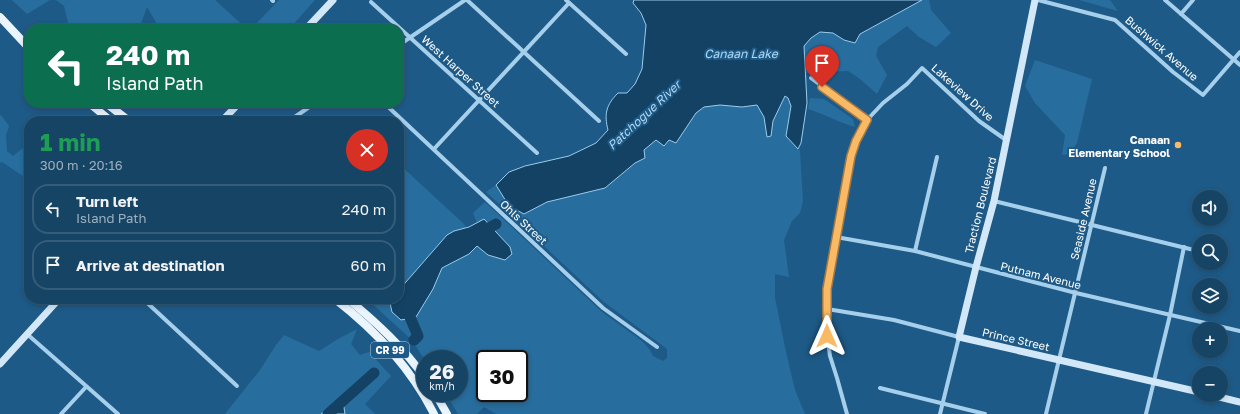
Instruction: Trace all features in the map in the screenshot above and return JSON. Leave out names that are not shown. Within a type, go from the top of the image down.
[{"type":"main road","points":[[2,19],[24,35]]},
{"type":"main road","points":[[2,19],[24,43]]},
{"type":"main road","points":[[95,108],[105,116]]},
{"type":"main road","points":[[112,108],[123,116]]},
{"type":"main road","name":"CR 99","points":[[341,304],[388,348],[415,382],[434,414]]},
{"type":"main road","name":"CR 99","points":[[354,304],[381,327],[416,366]]},
{"type":"main road","points":[[440,402],[447,414]]},
{"type":"street","points":[[311,24],[333,0]]},
{"type":"street","points":[[404,42],[466,0],[524,51],[599,121]]},
{"type":"street","name":"Traction Boulevard","points":[[940,414],[976,267],[994,201],[1035,0]]},
{"type":"street","name":"Bushwick Avenue","points":[[1038,0],[1115,20],[1173,72],[1203,95],[1234,60]]},
{"type":"street","points":[[1165,0],[1240,66]]},
{"type":"street","points":[[1181,14],[1193,0]]},
{"type":"street","name":"West Harper Street","points":[[371,2],[396,24]]},
{"type":"street","points":[[434,149],[480,100],[567,2],[626,54]]},
{"type":"street","name":"West Harper Street","points":[[404,31],[538,153]]},
{"type":"street","points":[[1234,60],[1240,52]]},
{"type":"street","name":"Lakeview Drive","points":[[847,414],[830,356],[827,336],[827,289],[851,156],[856,141],[867,120],[883,103],[907,84],[922,68],[979,121],[1006,140]]},
{"type":"street","points":[[811,78],[867,120]]},
{"type":"street","points":[[227,116],[234,108]]},
{"type":"street","points":[[297,116],[308,108]]},
{"type":"street","name":"Ohls Street","points":[[389,108],[398,116]]},
{"type":"street","name":"Ohls Street","points":[[404,121],[603,308],[657,347]]},
{"type":"street","points":[[915,251],[938,157]]},
{"type":"street","name":"Seaside Avenue","points":[[1046,414],[1076,293],[1090,225],[1105,168]]},
{"type":"street","points":[[994,201],[1192,249]]},
{"type":"street","name":"Putnam Avenue","points":[[836,237],[915,251],[1076,293],[1240,331]]},
{"type":"street","points":[[1146,414],[1170,315],[1184,247]]},
{"type":"street","points":[[0,364],[54,304]]},
{"type":"street","points":[[148,304],[237,386]]},
{"type":"street","name":"Prince Street","points":[[827,309],[894,320],[959,337],[1192,390]]},
{"type":"street","points":[[27,334],[118,414]]},
{"type":"street","points":[[61,414],[86,387]]},
{"type":"street","points":[[880,388],[985,414]]},
{"type":"street","points":[[1228,399],[1240,402]]},
{"type":"shaded area","points":[[12,0],[50,0],[27,14]]},
{"type":"shaded area","points":[[56,0],[215,0],[241,24],[157,24],[147,7],[141,24],[67,24],[64,6]]},
{"type":"shaded area","points":[[279,0],[315,0],[293,24],[256,24]]},
{"type":"shaded area","points":[[846,0],[929,0],[931,10],[951,33],[936,47],[919,37],[907,26],[878,47],[876,56],[887,75],[877,94],[848,71],[806,73],[807,103],[801,143],[798,149],[800,151],[803,201],[800,213],[792,221],[784,240],[789,277],[775,274],[775,298],[786,352],[795,390],[805,414],[496,414],[484,407],[477,414],[458,414],[451,402],[468,402],[468,350],[418,350],[413,341],[372,304],[404,304],[404,298],[433,289],[442,268],[469,254],[477,246],[488,255],[484,220],[477,223],[473,213],[485,202],[602,312],[642,341],[653,356],[663,361],[667,358],[667,349],[604,302],[486,192],[496,185],[509,206],[524,214],[547,202],[605,188],[635,163],[645,158],[643,150],[656,129]]},
{"type":"shaded area","points":[[1079,0],[1110,0],[1118,11]]},
{"type":"shaded area","points":[[1035,60],[1092,79],[1077,143],[1070,154],[1062,155],[1065,135],[1035,103],[1025,86]]},
{"type":"shaded area","points":[[810,98],[824,99],[853,119],[855,127],[808,109]]},
{"type":"shaded area","points":[[1,115],[9,126],[6,135],[7,151],[13,156],[24,147],[24,177],[2,162],[0,163]]},
{"type":"shaded area","points":[[404,169],[464,224],[466,228],[454,231],[447,235],[404,284]]},
{"type":"shaded area","points":[[357,329],[351,344],[360,355],[369,352],[391,376],[365,404],[375,414],[345,414],[343,401],[321,414],[225,414],[260,370],[284,335],[319,351]]},
{"type":"water","name":"Canaan Lake","points":[[634,0],[922,0],[860,34],[855,43],[844,40],[833,33],[820,32],[811,38],[804,46],[807,103],[801,143],[798,149],[786,136],[791,106],[788,98],[785,96],[773,121],[771,136],[767,137],[764,117],[757,105],[742,107],[720,105],[704,107],[696,113],[676,143],[669,140],[664,146],[656,140],[644,150],[645,158],[635,163],[605,188],[547,202],[524,214],[509,206],[496,185],[509,172],[525,166],[569,156],[596,143],[608,130],[606,114],[611,102],[618,93],[627,93],[635,84],[642,69],[646,25],[641,13],[633,3]]},
{"type":"water","points":[[484,219],[510,247],[512,254],[505,260],[488,255],[477,246],[469,254],[442,268],[433,289],[416,317],[401,320],[392,312],[390,304],[404,304],[404,284],[447,235],[454,231],[469,227]]},
{"type":"water","points":[[343,401],[345,414],[321,414]]},
{"type":"waterway","name":"Patchogue River","points":[[506,210],[519,196]]},
{"type":"waterway","name":"Patchogue River","points":[[478,234],[496,224]]},
{"type":"waterway","name":"Patchogue River","points":[[410,305],[407,310],[418,336],[414,340]]},
{"type":"waterway","name":"Patchogue River","points":[[328,414],[374,373]]},
{"type":"place","name":"Canaan Elementary School","points":[[1178,145]]},
{"type":"route","points":[[822,87],[867,120],[856,141],[851,156],[836,237],[827,289],[827,336]]}]
